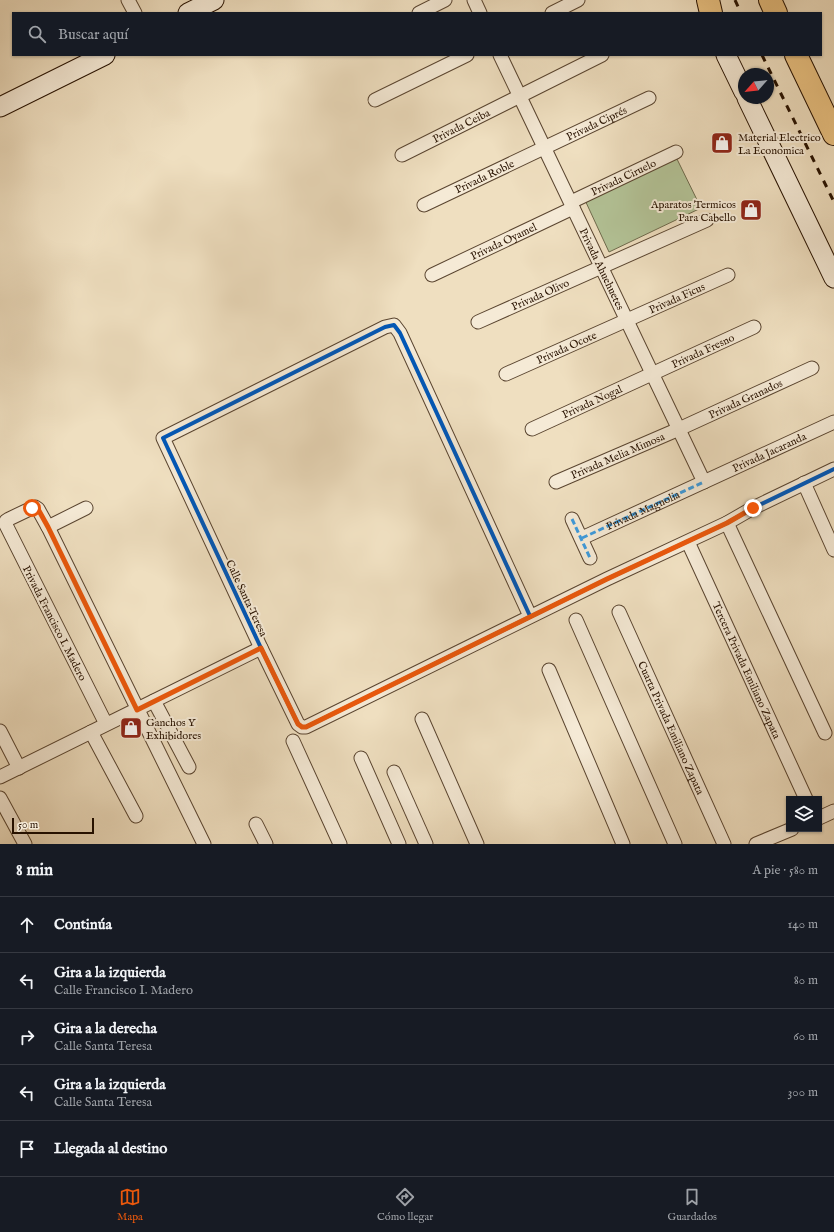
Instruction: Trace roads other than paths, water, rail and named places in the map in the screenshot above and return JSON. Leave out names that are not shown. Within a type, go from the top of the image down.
[{"type":"highway","points":[[708,0],[711,12]]},
{"type":"highway","points":[[770,0],[776,12]]},
{"type":"highway","points":[[796,56],[834,134]]},
{"type":"main road","points":[[700,0],[706,12]]},
{"type":"main road","points":[[190,12],[210,1]]},
{"type":"main road","points":[[0,107],[103,56]]},
{"type":"main road","points":[[726,56],[738,80]]},
{"type":"main road","points":[[750,104],[834,278]]},
{"type":"street","points":[[128,0],[134,12]]},
{"type":"street","points":[[421,12],[445,0]]},
{"type":"street","points":[[474,0],[480,12]]},
{"type":"street","points":[[554,12],[578,0]]},
{"type":"street","points":[[375,100],[465,56]]},
{"type":"street","name":"Privada Ahuehuetes","points":[[500,56],[704,482]]},
{"type":"street","name":"Privada Ceiba","points":[[402,155],[600,56]]},
{"type":"street","name":"Privada Ciprés","points":[[545,149],[649,98]]},
{"type":"street","name":"Privada Roble","points":[[424,206],[545,149]]},
{"type":"street","name":"Privada Ciruelo","points":[[572,205],[676,152]]},
{"type":"street","name":"Privada Oyamel","points":[[432,275],[572,205]]},
{"type":"street","name":"Privada Olivo","points":[[478,322],[707,220]]},
{"type":"street","name":"Privada Ficus","points":[[626,321],[728,275]]},
{"type":"street","name":"Privada Ocote","points":[[506,374],[626,321]]},
{"type":"street","name":"Calle Santa Teresa","points":[[530,616],[400,333],[394,325],[385,327],[163,438],[261,648],[298,724],[302,727],[306,727],[530,616],[688,542],[727,523],[753,508],[834,469]]},
{"type":"street","name":"Privada Fresno","points":[[653,374],[754,327]]},
{"type":"street","name":"Privada Granados","points":[[679,429],[812,368]]},
{"type":"street","name":"Privada Nogal","points":[[532,429],[653,374]]},
{"type":"street","name":"Privada Jacaranda","points":[[704,482],[834,422]]},
{"type":"street","name":"Privada Melia Mimosa","points":[[556,482],[679,429]]},
{"type":"street","name":"Privada Magnolia","points":[[582,538],[704,482]]},
{"type":"street","points":[[804,484],[834,550]]},
{"type":"street","name":"Privada Francisco I. Madero","points":[[48,527],[38,509],[35,507],[6,521],[6,525],[106,724]]},
{"type":"street","points":[[86,508],[48,527],[204,844]]},
{"type":"street","points":[[572,520],[582,538],[590,558]]},
{"type":"street","points":[[727,523],[825,733]]},
{"type":"street","name":"Tercera Privada Emiliano Zapata","points":[[688,542],[805,796]]},
{"type":"street","name":"Cuarta Privada Emiliano Zapata","points":[[619,612],[724,844]]},
{"type":"street","points":[[576,620],[675,844]]},
{"type":"street","points":[[0,776],[261,648]]},
{"type":"street","points":[[549,670],[622,844]]},
{"type":"street","points":[[154,701],[189,767]]},
{"type":"street","points":[[422,719],[477,844]]},
{"type":"street","points":[[0,731],[19,768]]},
{"type":"street","points":[[91,732],[136,816]]},
{"type":"street","points":[[293,741],[340,844]]},
{"type":"street","points":[[361,758],[399,844]]},
{"type":"street","points":[[394,772],[426,844]]},
{"type":"street","points":[[0,798],[25,844]]},
{"type":"street","points":[[822,817],[834,811]]},
{"type":"street","points":[[256,824],[266,844]]},
{"type":"street","points":[[756,844],[786,832]]},
{"type":"railway","points":[[735,0],[741,12]]},
{"type":"railway","points":[[762,56],[834,202]]},
{"type":"place","name":"Material Electrico La Economica","points":[[722,143]]},
{"type":"place","name":"Aparatos Termicos Para Cabello","points":[[751,210]]},
{"type":"place","name":"Ganchos Y Exhibidores","points":[[131,728]]}]
